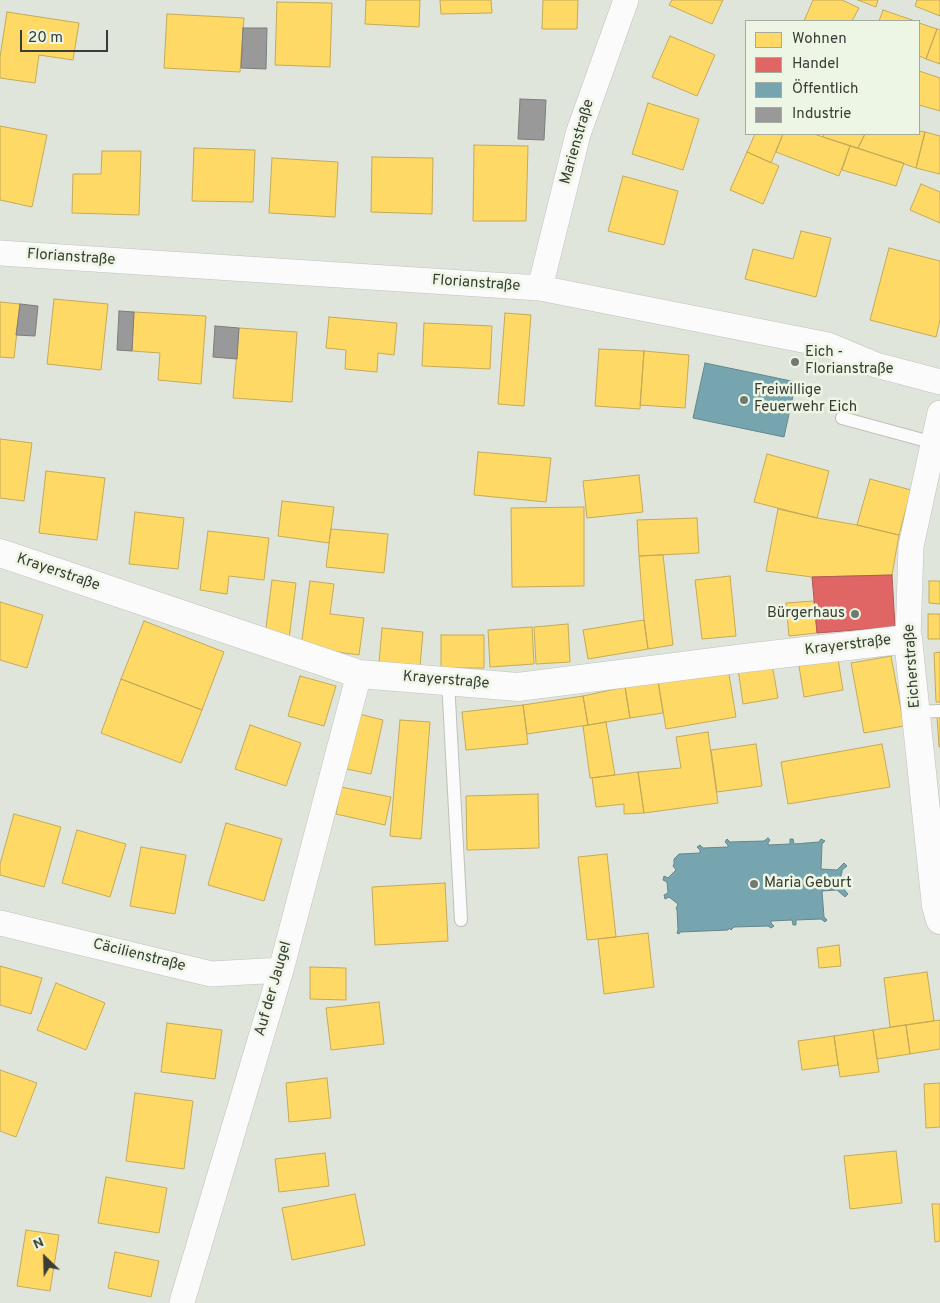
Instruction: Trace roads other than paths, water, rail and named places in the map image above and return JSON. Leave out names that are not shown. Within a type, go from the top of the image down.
[{"type":"street","name":"Marienstraße","points":[[540,288],[578,134],[626,0]]},
{"type":"street","name":"Florianstraße","points":[[0,253],[540,288],[828,344],[876,365],[940,382]]},
{"type":"street","name":"Eicherstraße","points":[[939,910],[928,712],[908,640],[911,546],[940,413]]},
{"type":"street","name":"Krayerstraße","points":[[0,553],[359,674],[518,687],[745,658],[908,640]]},
{"type":"street","name":"Auf der Jaugel","points":[[182,1303],[281,970],[359,674]]},
{"type":"street","name":"Cäcilienstraße","points":[[0,923],[211,974],[281,970]]},
{"type":"lane","points":[[842,418],[934,443]]},
{"type":"lane","points":[[448,681],[461,920]]},
{"type":"place","name":"Eich - Florianstraße","points":[[795,362]]},
{"type":"place","name":"Freiwillige Feuerwehr Eich","points":[[744,400]]},
{"type":"place","name":"Bürgerhaus","points":[[855,614]]},
{"type":"place","name":"Maria Geburt","points":[[754,884]]}]
